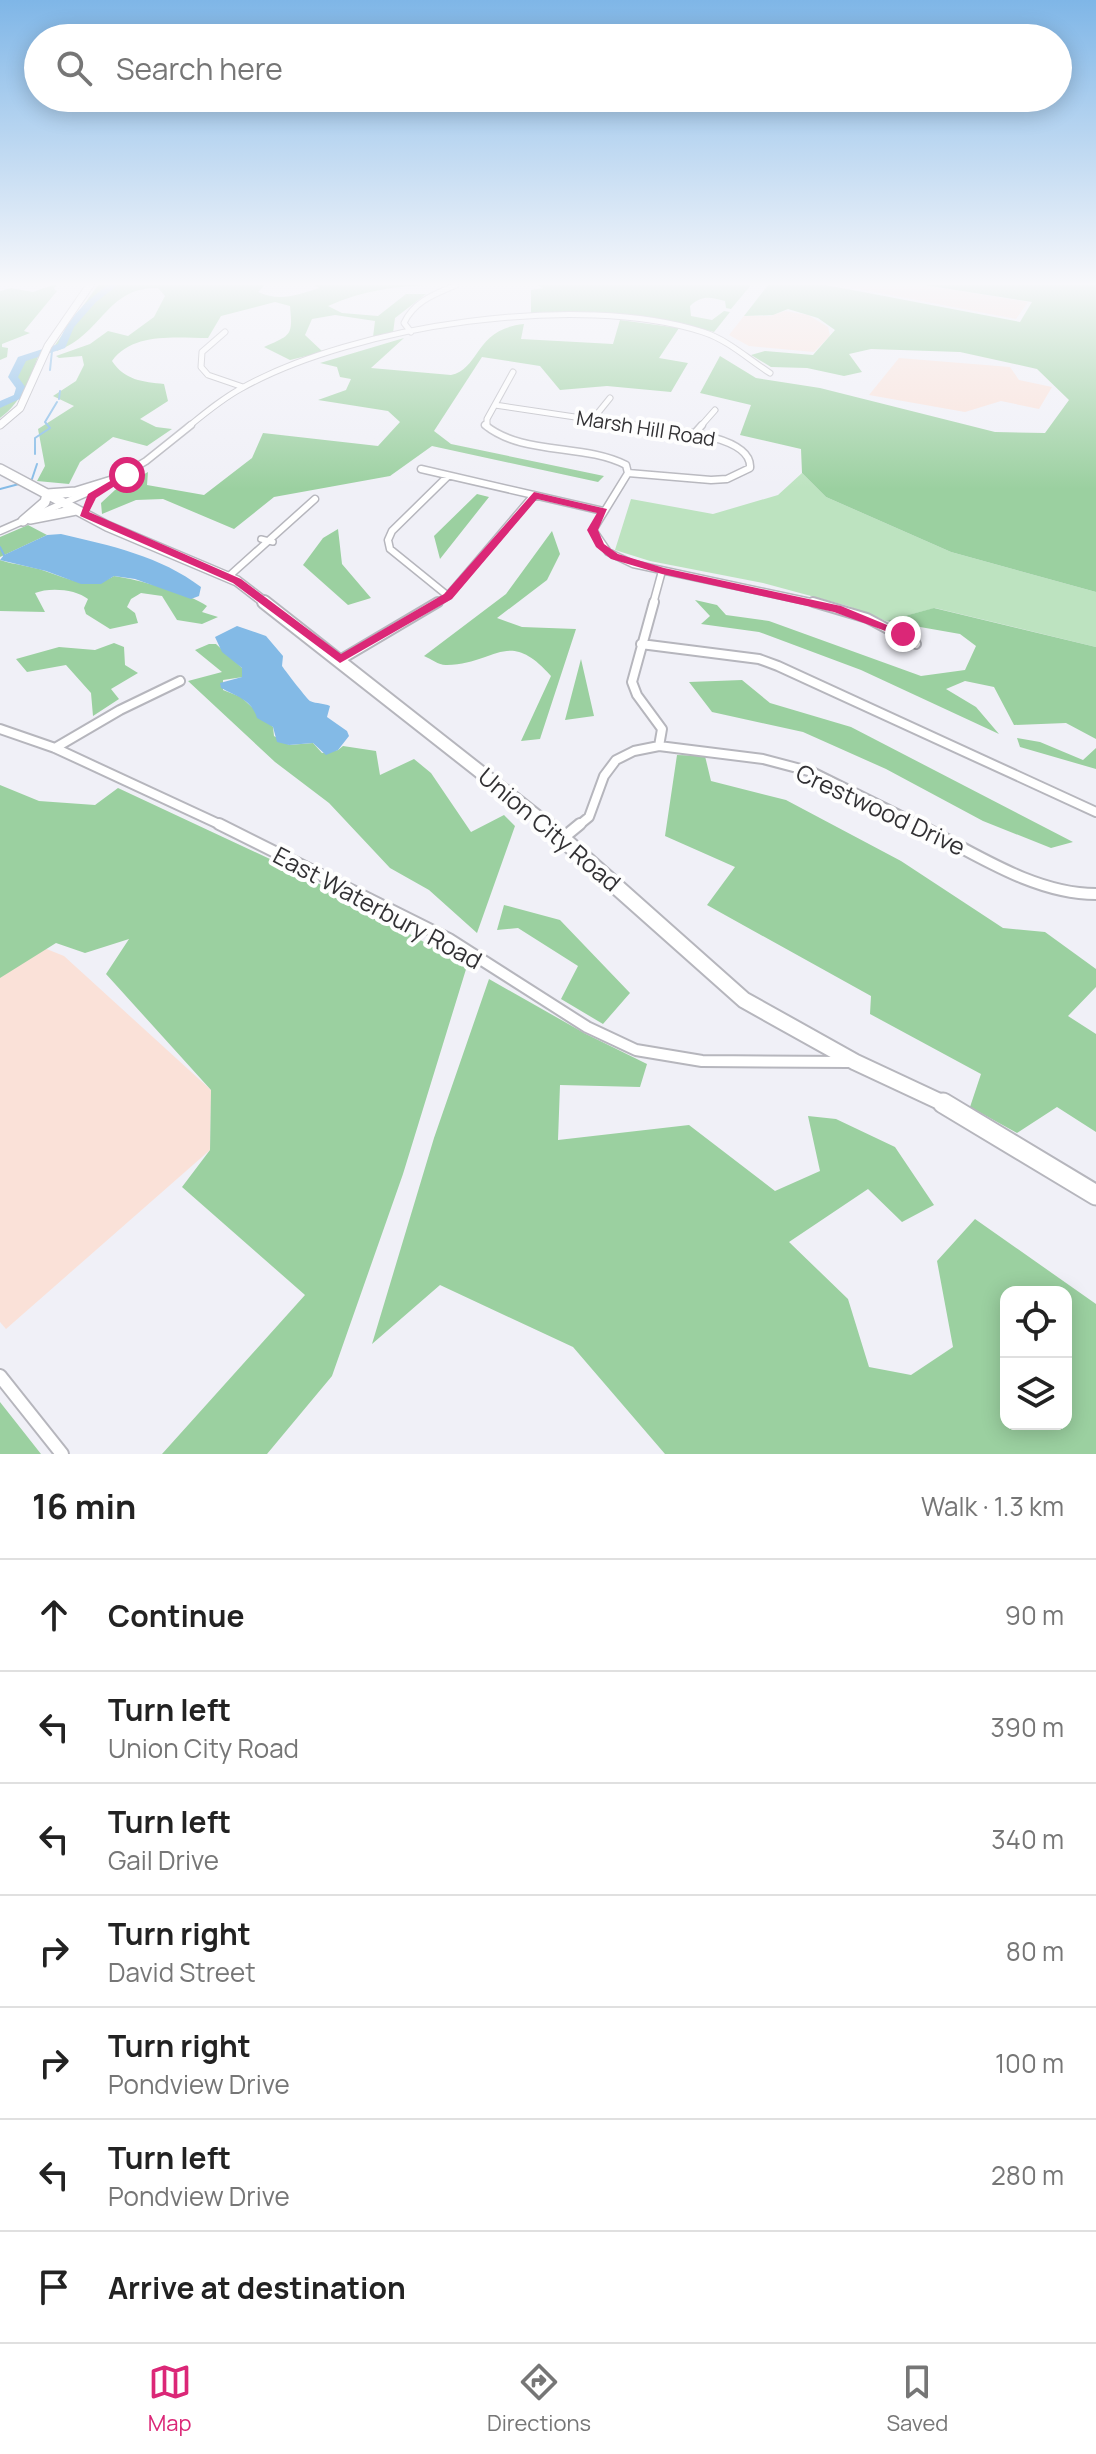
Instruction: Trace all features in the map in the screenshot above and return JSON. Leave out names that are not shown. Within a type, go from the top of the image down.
[{"type":"main road","points":[[0,425],[20,408],[44,353]]},
{"type":"main road","name":"Union City Road","points":[[0,469],[75,509],[228,577],[340,660],[563,838],[744,1000],[855,1062],[960,1111],[1096,1195]]},
{"type":"main road","points":[[23,521],[45,502],[47,494],[90,490],[115,480]]},
{"type":"main road","points":[[23,521],[75,509],[115,480]]},
{"type":"street","points":[[202,353],[201,367],[213,377],[243,387]]},
{"type":"street","points":[[75,509],[156,454],[185,426],[243,387],[294,364],[335,353]]},
{"type":"street","points":[[741,353],[770,373]]},
{"type":"street","points":[[513,372],[485,425],[498,435],[602,453],[626,465],[628,473],[593,530],[600,545],[614,557],[662,571],[837,609],[903,634],[916,644]]},
{"type":"street","points":[[593,419],[610,398]]},
{"type":"street","name":"Marsh Hill Road","points":[[495,405],[694,434],[737,445],[748,452],[752,460],[750,468],[727,479],[628,473]]},
{"type":"street","points":[[694,434],[715,410]]},
{"type":"street","points":[[421,469],[603,511]]},
{"type":"street","points":[[448,476],[392,531],[388,540],[390,549],[448,596]]},
{"type":"street","points":[[340,660],[448,596],[534,495]]},
{"type":"street","points":[[228,577],[315,499]]},
{"type":"street","points":[[0,531],[23,521]]},
{"type":"street","points":[[659,746],[662,729],[637,695],[632,682],[662,571]]},
{"type":"street","points":[[641,644],[759,659],[778,666],[1096,812]]},
{"type":"street","points":[[55,748],[120,710],[180,681]]},
{"type":"street","name":"East Waterbury Road","points":[[0,729],[55,748],[249,838],[449,939],[587,1027],[636,1050],[702,1061],[855,1062]]},
{"type":"street","name":"Crestwood Drive","points":[[563,838],[589,817],[604,776],[616,760],[634,751],[659,746],[763,759],[812,772],[1042,886],[1073,894],[1096,894]]},
{"type":"street","points":[[0,1376],[62,1454]]},
{"type":"shaded area","points":[[899,358],[1010,367],[1019,380],[1052,387],[1039,409],[1001,401],[965,412],[869,395]]},
{"type":"shaded area","points":[[44,948],[64,956],[211,1090],[210,1150],[6,1329],[0,1322],[0,977]]},
{"type":"green space","points":[[0,353],[7,353],[7,357],[0,360]]},
{"type":"green space","points":[[40,353],[20,397],[0,418],[0,402],[13,397],[17,389],[12,371],[21,358]]},
{"type":"green space","points":[[65,353],[120,353],[112,361],[122,372],[141,381],[164,384],[168,401],[140,419],[156,427],[172,429],[147,446],[113,437],[80,462],[69,484],[37,481],[45,466],[38,429],[74,406],[53,396],[76,381],[84,365],[82,356],[56,356]]},
{"type":"green space","points":[[276,353],[319,353],[290,360]]},
{"type":"green space","points":[[354,353],[388,353],[371,368],[451,375],[468,365],[477,353],[662,353],[659,358],[688,363],[671,392],[607,386],[560,390],[540,366],[482,357],[434,431],[451,444],[604,476],[598,482],[432,446],[390,476],[274,497],[234,529],[163,499],[136,500],[102,514],[101,503],[115,490],[148,472],[147,485],[204,495],[252,458],[263,433],[378,446],[400,422],[388,411],[318,400],[346,390],[351,379],[340,377],[337,367],[320,363]]},
{"type":"green space","points":[[787,353],[854,353],[849,354],[862,372],[844,376],[807,368],[771,367],[751,355]]},
{"type":"green space","points":[[964,353],[1096,353],[1096,592],[951,552],[826,497],[802,473],[801,449],[740,435],[751,405],[700,393],[720,356],[756,378],[820,388],[995,432],[1045,433],[1069,400],[1037,369]]},
{"type":"green space","points":[[802,473],[826,497],[951,552],[1096,592],[1096,647],[935,608],[886,621],[848,606],[763,583],[650,561],[615,550],[631,499],[713,514],[778,495]]},
{"type":"green space","points":[[477,494],[489,497],[440,559],[434,536]]},
{"type":"green space","points":[[28,525],[47,535],[0,557],[0,537]]},
{"type":"green space","points":[[338,529],[342,564],[371,598],[348,605],[303,565],[323,538]]},
{"type":"green space","points":[[552,531],[560,554],[547,580],[497,618],[522,627],[576,629],[540,739],[521,741],[551,676],[536,661],[524,653],[512,651],[447,665],[424,656],[506,594]]},
{"type":"green space","points":[[0,560],[80,582],[97,582],[114,576],[149,584],[199,601],[207,606],[202,612],[218,617],[202,624],[177,620],[162,596],[141,593],[131,599],[127,607],[135,613],[138,623],[110,629],[86,614],[84,608],[88,599],[70,591],[55,590],[35,593],[45,612],[0,611]]},
{"type":"green space","points":[[695,600],[717,605],[726,615],[769,621],[921,676],[965,670],[976,646],[960,634],[886,621],[934,608],[1096,647],[1096,739],[1066,723],[1014,725],[994,687],[965,681],[946,689],[976,707],[999,734],[861,670],[759,632],[701,624],[710,616]]},
{"type":"green space","points":[[114,643],[124,647],[125,665],[138,673],[111,689],[119,699],[93,716],[91,693],[66,665],[27,672],[16,659],[59,647],[95,650]]},
{"type":"green space","points":[[216,644],[242,668],[243,677],[223,680],[223,690],[241,697],[273,727],[274,736],[289,745],[313,743],[322,753],[343,746],[376,751],[380,775],[414,759],[431,773],[471,832],[504,815],[515,826],[477,933],[429,890],[390,868],[329,803],[275,762],[188,681],[222,672],[195,650]]},
{"type":"green space","points":[[581,659],[594,716],[565,720]]},
{"type":"green space","points":[[742,680],[770,703],[851,727],[1073,842],[1051,848],[983,821],[886,769],[803,732],[712,712],[689,682]]},
{"type":"green space","points":[[1017,738],[1040,742],[1083,760],[1096,748],[1096,769],[1020,747]]},
{"type":"green space","points":[[677,755],[705,756],[711,781],[786,800],[901,861],[1003,928],[1045,932],[1096,969],[1096,987],[1068,1016],[1096,1034],[1096,1132],[1057,1107],[1017,1133],[970,1107],[981,1074],[870,1014],[871,996],[707,905],[735,867],[665,836]]},
{"type":"green space","points":[[0,785],[39,801],[95,805],[118,788],[300,873],[467,966],[403,1174],[332,1376],[267,1454],[162,1454],[305,1295],[182,1187],[210,1150],[211,1090],[106,974],[129,939],[85,953],[56,943],[0,978]]},
{"type":"green space","points":[[504,905],[560,920],[630,993],[603,1024],[561,999],[578,966],[518,928],[497,930]]},
{"type":"green space","points":[[489,979],[586,1034],[647,1064],[640,1087],[560,1085],[558,1140],[689,1125],[775,1191],[820,1171],[808,1116],[836,1119],[895,1147],[934,1205],[902,1222],[868,1189],[789,1242],[848,1299],[869,1367],[911,1375],[953,1347],[937,1261],[975,1219],[1070,1286],[1000,1286],[1000,1430],[1072,1430],[1072,1287],[1096,1304],[1096,1454],[665,1454],[573,1347],[440,1285],[372,1344],[434,1138]]},
{"type":"green space","points":[[0,1402],[41,1454],[0,1454]]},
{"type":"water","points":[[61,534],[135,553],[169,567],[201,587],[199,596],[191,599],[135,579],[114,576],[101,584],[81,584],[46,571],[0,560],[4,555],[47,535]]},
{"type":"water","points":[[237,626],[266,636],[283,656],[282,666],[308,699],[330,706],[327,717],[347,731],[349,736],[338,750],[326,755],[313,743],[289,745],[277,742],[273,727],[257,718],[255,712],[238,696],[221,688],[220,683],[242,677],[242,668],[222,652],[215,637]]},
{"type":"waterway","points":[[0,405],[19,397],[21,388],[13,377],[22,359],[41,353]]},
{"type":"waterway","points":[[50,370],[52,353]]},
{"type":"waterway","points":[[59,399],[60,391]]},
{"type":"waterway","points":[[35,454],[35,438],[50,428],[45,422],[57,402]]},
{"type":"waterway","points":[[32,479],[37,464]]},
{"type":"waterway","points":[[0,489],[19,484]]},
{"type":"waterway","points":[[0,547],[4,555]]},
{"type":"route","points":[[127,475],[92,496],[84,513],[107,526],[237,581],[340,660],[448,596],[534,495],[603,511],[593,530],[600,545],[614,557],[662,571],[837,609],[903,634]]}]
